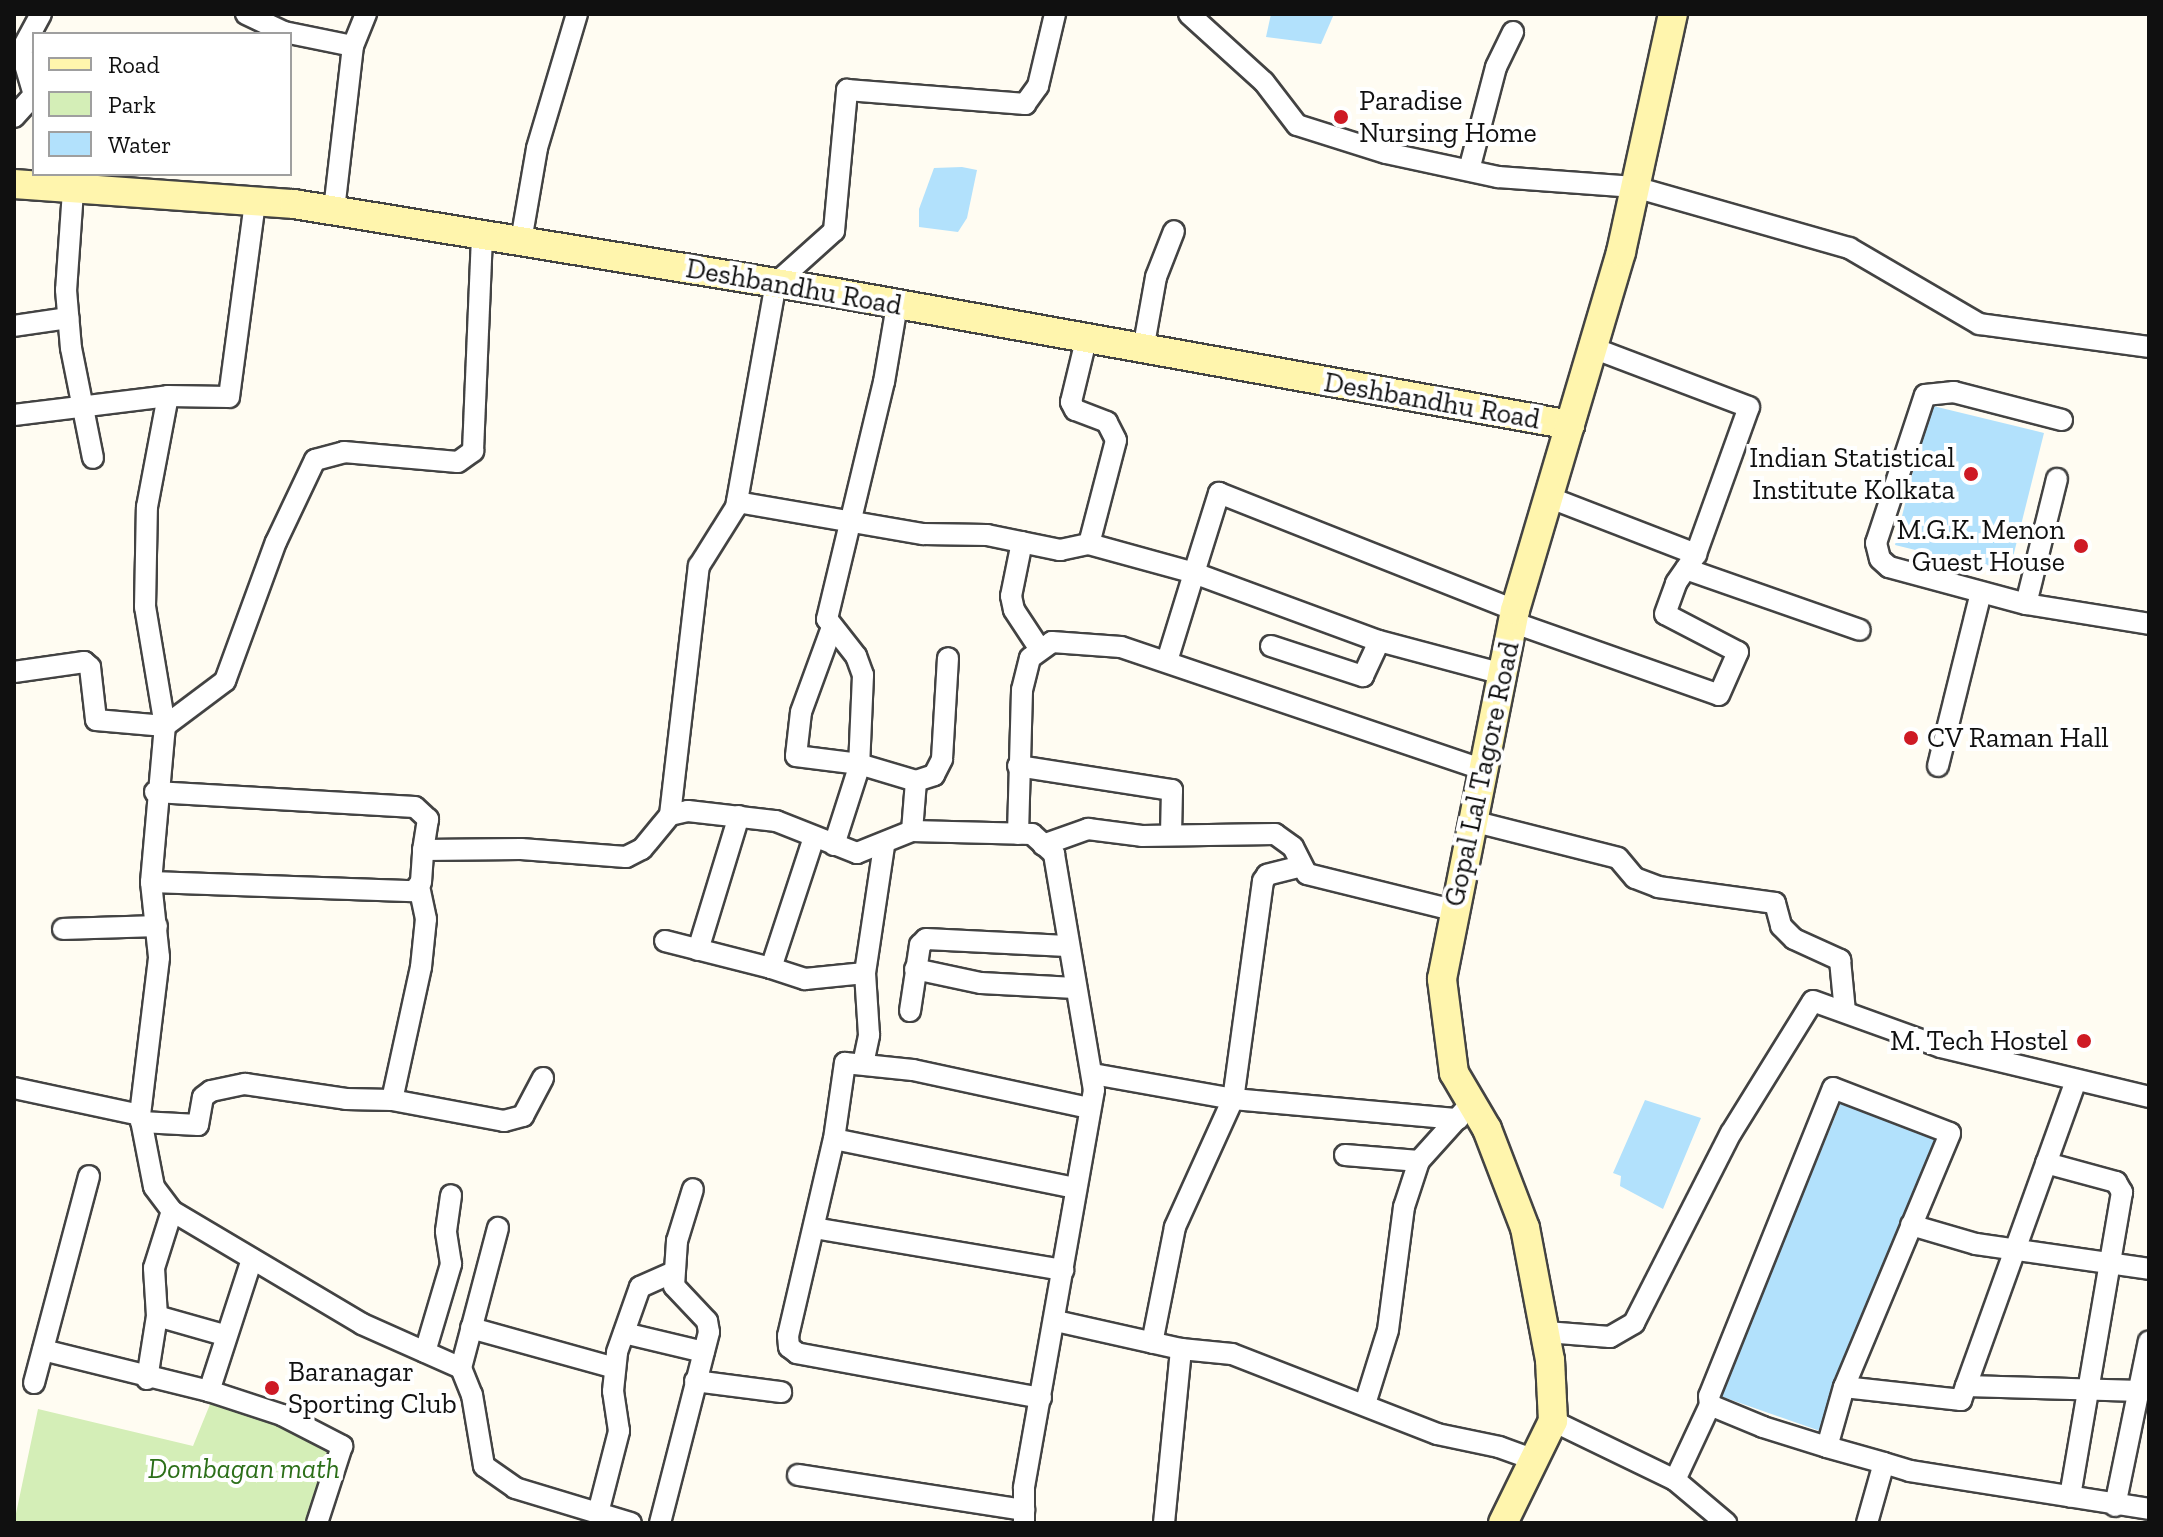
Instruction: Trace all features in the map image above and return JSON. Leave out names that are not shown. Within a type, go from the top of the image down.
[{"type":"street","points":[[32,88],[21,51],[41,14]]},
{"type":"street","points":[[246,14],[284,32]]},
{"type":"street","points":[[334,210],[353,46],[366,14]]},
{"type":"street","points":[[521,241],[537,148],[577,14]]},
{"type":"street","points":[[423,850],[503,848],[626,857],[642,849],[670,815],[699,566],[705,550],[733,517],[776,283],[834,231],[847,90],[1025,104],[1038,86],[1055,14]]},
{"type":"street","points":[[1189,14],[1264,82],[1297,125],[1386,153],[1498,177],[1635,187],[1849,248],[1979,324],[2149,347]]},
{"type":"street","name":"Gopal Lal Tagore Road","points":[[1553,1421],[1546,1332],[1525,1228],[1487,1129],[1464,1111],[1445,1033],[1442,979],[1453,910],[1476,822],[1514,616],[1593,348],[1635,187],[1673,14]]},
{"type":"street","points":[[1469,170],[1496,67],[1513,32]]},
{"type":"street","points":[[292,34],[353,46]]},
{"type":"street","points":[[14,117],[32,97]]},
{"type":"street","name":"Deshbandhu Road","points":[[14,184],[334,210],[482,237],[776,283],[1570,425]]},
{"type":"street","points":[[73,191],[68,318],[80,405],[93,458]]},
{"type":"street","points":[[14,415],[168,396],[224,401],[232,393],[255,202]]},
{"type":"street","points":[[1143,350],[1156,277],[1174,231]]},
{"type":"street","points":[[14,672],[84,662],[90,667],[96,720],[165,726],[225,681],[276,542],[315,460],[344,452],[458,462],[473,451],[482,237]]},
{"type":"street","points":[[897,305],[884,382],[830,603],[831,630],[805,698],[796,756],[859,764],[916,781],[940,769],[948,658]]},
{"type":"street","points":[[14,326],[68,318]]},
{"type":"street","points":[[1086,340],[1071,402],[1075,410],[1107,422],[1116,440],[1089,544]]},
{"type":"street","points":[[1167,661],[1219,493],[1514,616],[1719,695],[1738,652],[1665,614],[1691,561],[1749,407],[1593,348]]},
{"type":"street","points":[[2062,420],[1954,392],[1938,391],[1920,402],[1876,543],[1880,559],[1889,567],[2026,604],[2149,624]]},
{"type":"street","points":[[168,396],[147,507],[145,607],[165,726],[155,792],[151,882],[157,926],[157,991],[141,1118],[154,1187],[172,1211],[362,1324],[461,1368]]},
{"type":"street","points":[[2026,604],[2057,479]]},
{"type":"street","points":[[1548,497],[1691,561],[1860,630]]},
{"type":"street","points":[[737,502],[849,523],[1022,542],[1060,550],[1089,544],[1194,573],[1379,641],[1503,674]]},
{"type":"street","points":[[1022,542],[1011,596],[1014,610],[1039,648]]},
{"type":"street","points":[[1938,766],[1981,592]]},
{"type":"street","points":[[831,630],[862,665],[859,764],[834,845]]},
{"type":"street","points":[[1271,646],[1363,676],[1379,641]]},
{"type":"street","points":[[1018,834],[1022,690],[1030,658],[1039,648],[1052,642],[1089,643],[1167,661],[1485,770]]},
{"type":"street","points":[[1018,766],[1172,790],[1171,834]]},
{"type":"street","points":[[912,831],[916,781]]},
{"type":"street","points":[[155,792],[415,807],[428,819],[419,887],[426,919],[421,967],[392,1100]]},
{"type":"street","points":[[670,815],[688,811],[776,821],[857,853],[884,846],[912,831],[1032,834],[1054,854],[1067,946],[1093,1074],[1024,1516],[798,1475]]},
{"type":"street","points":[[698,950],[739,816]]},
{"type":"street","points":[[1476,822],[1618,858],[1635,878],[1658,887],[1775,903],[1781,926],[1794,939],[1840,960],[1845,1012]]},
{"type":"street","points":[[1043,845],[1088,829],[1171,834],[1275,834],[1293,847],[1302,866],[1320,878],[1453,910]]},
{"type":"street","points":[[771,968],[814,837]]},
{"type":"street","points":[[863,1064],[869,1035],[865,973],[884,846]]},
{"type":"street","points":[[1152,1343],[1175,1227],[1233,1099],[1263,881],[1267,875],[1302,866]]},
{"type":"street","points":[[151,882],[419,887]]},
{"type":"street","points":[[63,929],[157,926]]},
{"type":"street","points":[[910,1011],[915,969],[926,939],[1067,946]]},
{"type":"street","points":[[665,941],[805,979],[865,973]]},
{"type":"street","points":[[915,969],[981,983],[1075,988]]},
{"type":"street","points":[[1546,1332],[1610,1337],[1634,1323],[1731,1133],[1813,1001],[1941,1047],[2075,1083],[2149,1097]]},
{"type":"street","points":[[1041,1398],[792,1351],[788,1336],[834,1139],[842,1069],[850,1061],[1089,1108]]},
{"type":"street","points":[[1093,1074],[1233,1099],[1464,1111]]},
{"type":"street","points":[[14,1088],[141,1118],[198,1125],[203,1097],[211,1091],[245,1084],[346,1099],[392,1100],[504,1121],[523,1116],[543,1078]]},
{"type":"street","points":[[1844,1387],[1961,1400],[2075,1083]]},
{"type":"street","points":[[1675,1480],[1710,1405],[1709,1396],[1833,1088],[1950,1133],[1844,1387],[1827,1447]]},
{"type":"street","points":[[1365,1404],[1388,1330],[1404,1207],[1419,1161],[1464,1111]]},
{"type":"street","points":[[834,1139],[1075,1188]]},
{"type":"street","points":[[1345,1155],[1419,1161]]},
{"type":"street","points":[[2046,1163],[2121,1187],[2070,1497]]},
{"type":"street","points":[[34,1383],[89,1176]]},
{"type":"street","points":[[660,1523],[704,1352],[707,1321],[674,1286],[673,1272],[693,1189]]},
{"type":"street","points":[[425,1352],[451,1264],[446,1231],[451,1195]]},
{"type":"street","points":[[147,1379],[157,1316],[154,1268],[172,1211]]},
{"type":"street","points":[[1911,1225],[1976,1244],[2149,1269]]},
{"type":"street","points":[[498,1228],[461,1368],[472,1395],[484,1466],[515,1488],[624,1522]]},
{"type":"street","points":[[814,1228],[1063,1270]]},
{"type":"street","points":[[209,1391],[224,1335],[252,1259]]},
{"type":"street","points":[[598,1513],[619,1431],[615,1368],[624,1333],[640,1287],[673,1272]]},
{"type":"street","points":[[157,1316],[224,1335]]},
{"type":"street","points":[[1056,1321],[1181,1349],[1232,1354],[1437,1434],[1486,1443],[1534,1460]]},
{"type":"street","points":[[471,1328],[615,1368]]},
{"type":"street","points":[[624,1333],[704,1352]]},
{"type":"street","points":[[2115,1506],[2147,1366],[2149,1341]]},
{"type":"street","points":[[1164,1523],[1181,1349]]},
{"type":"street","points":[[43,1350],[147,1379],[209,1391],[282,1415],[342,1446],[317,1523]]},
{"type":"street","points":[[695,1381],[781,1392]]},
{"type":"street","points":[[1966,1386],[2089,1392],[2141,1391]]},
{"type":"street","points":[[1710,1405],[1827,1447],[1884,1463],[2115,1506],[2149,1509]]},
{"type":"street","points":[[1503,1523],[1553,1421],[1675,1480],[1726,1523]]},
{"type":"street","points":[[1867,1523],[1884,1463]]},
{"type":"green space","name":"Dombagan math","points":[[215,1392],[329,1450],[305,1523],[14,1523],[38,1409],[193,1446]]},
{"type":"water","points":[[1271,14],[1334,14],[1321,44],[1266,37]]},
{"type":"water","points":[[934,168],[977,170],[967,218],[958,232],[919,227],[919,209]]},
{"type":"water","points":[[1929,405],[2044,433],[2009,573],[1895,545]]},
{"type":"water","points":[[1645,1100],[1701,1118],[1663,1209],[1620,1186],[1621,1176],[1613,1173]]},
{"type":"water","points":[[1842,1100],[1938,1137],[1823,1432],[1720,1396]]},
{"type":"place","name":"Paradise Nursing Home","points":[[1341,117]]},
{"type":"place","name":"Indian Statistical Institute Kolkata","points":[[1971,474]]},
{"type":"place","name":"M.G.K. Menon Guest House","points":[[2081,546]]},
{"type":"place","name":"CV Raman Hall","points":[[1911,738]]},
{"type":"place","name":"M. Tech Hostel","points":[[2084,1041]]},
{"type":"place","name":"Baranagar Sporting Club","points":[[272,1388]]}]
